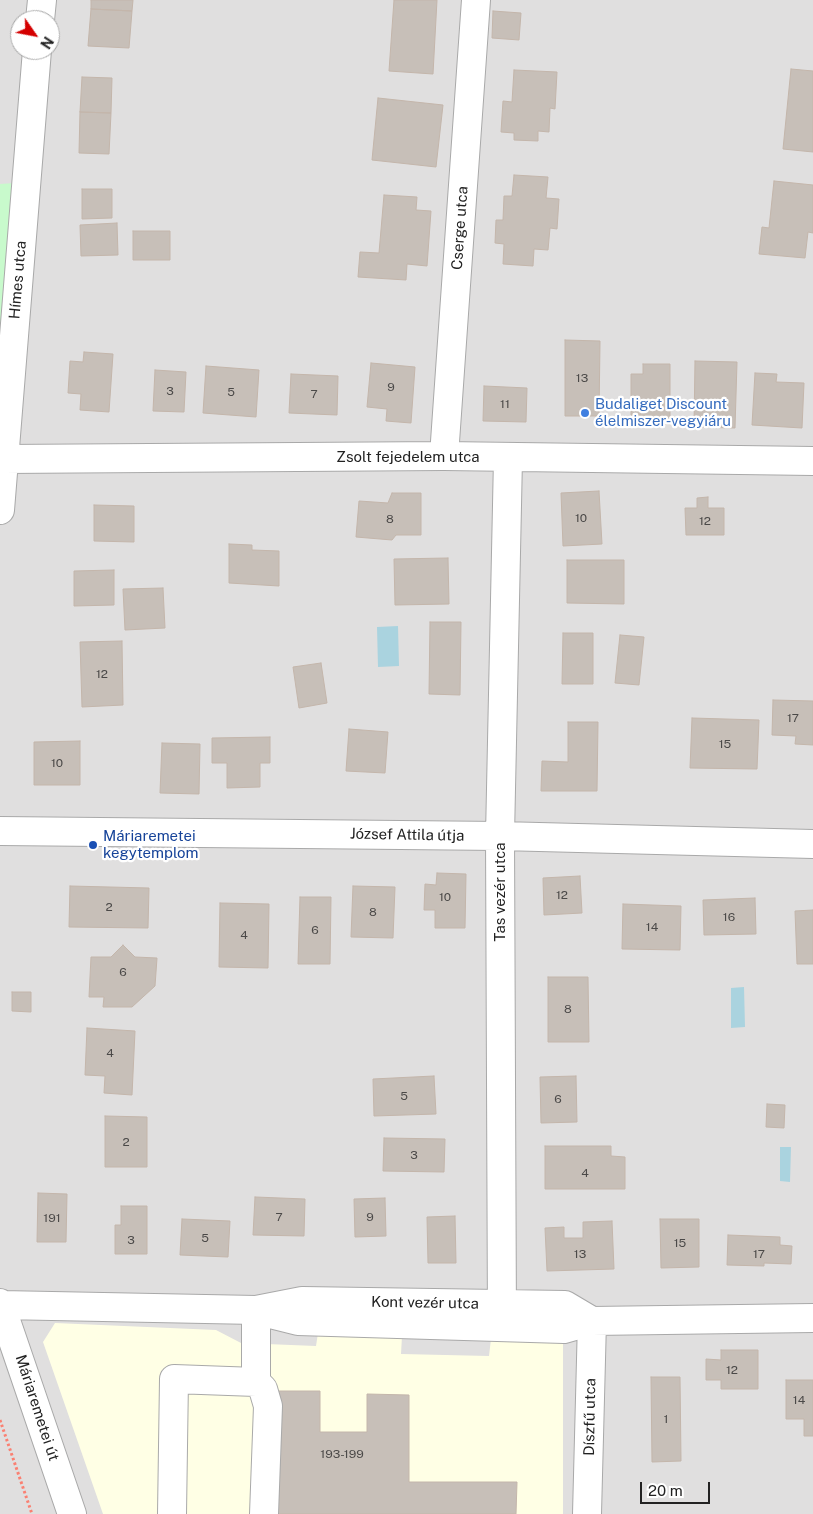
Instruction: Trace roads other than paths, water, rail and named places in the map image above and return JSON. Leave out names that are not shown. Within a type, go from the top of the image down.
[{"type":"street","name":"Cserge utca","points":[[444,456],[476,0]]},
{"type":"street","name":"Hímes utca","points":[[0,510],[36,60]]},
{"type":"street","name":"Zsolt fejedelem utca","points":[[4,459],[444,456],[813,461]]},
{"type":"street","name":"Tas vezér utca","points":[[503,1315],[500,836],[508,458]]},
{"type":"street","name":"József Attila útja","points":[[0,831],[500,836],[813,844]]},
{"type":"street","name":"Kont vezér utca","points":[[0,1304],[256,1310],[302,1301],[377,1313],[503,1315],[564,1329],[592,1321],[813,1318]]},
{"type":"street","name":"Máriaremetei út","points":[[0,1304],[72,1514]]},
{"type":"street","points":[[256,1310],[256,1382]]},
{"type":"street","name":"Díszfű utca","points":[[587,1514],[592,1321]]},
{"type":"street","points":[[172,1514],[174,1379],[256,1382],[263,1389],[268,1406],[264,1514]]},
{"type":"water","points":[[398,626],[399,666],[378,667],[377,627]]},
{"type":"water","points":[[744,987],[745,1027],[731,1028],[731,988]]},
{"type":"water","points":[[780,1147],[791,1147],[790,1182],[780,1181]]},
{"type":"place","name":"Budaliget Discount élelmiszer-vegyiáru","points":[[585,413]]},
{"type":"place","name":"Máriaremetei kegytemplom","points":[[93,845]]}]
